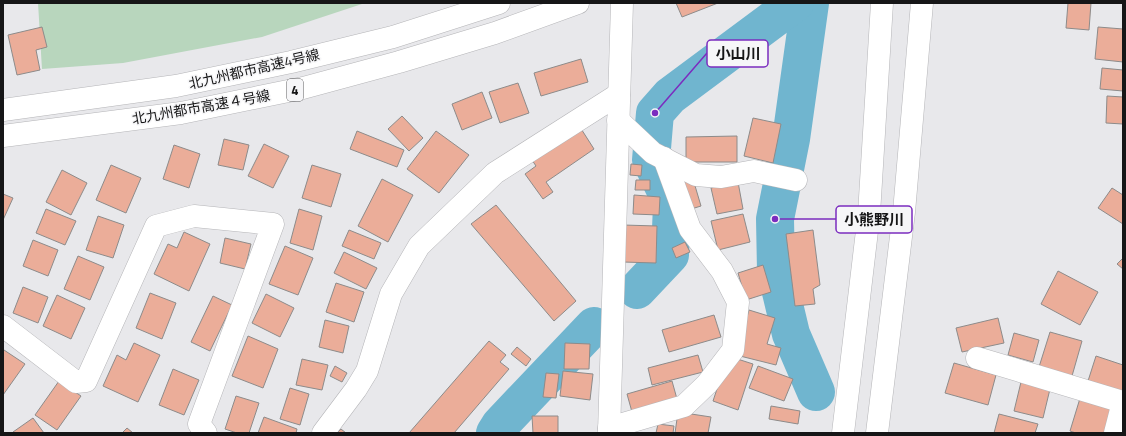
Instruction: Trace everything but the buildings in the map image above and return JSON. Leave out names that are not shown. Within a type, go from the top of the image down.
[{"type":"main road","name":"北九州都市高速4号線","points":[[3,110],[168,88],[199,82],[291,62],[393,37],[500,3]]},
{"type":"main road","name":"北九州都市高速４号線","points":[[3,136],[181,113],[303,88],[495,34],[578,3]]},
{"type":"main road","points":[[622,3],[609,430],[684,406],[706,384],[733,350],[738,302],[722,271],[690,229],[664,158]]},
{"type":"main road","points":[[843,433],[869,214],[882,3]]},
{"type":"main road","points":[[877,433],[904,212],[922,3]]},
{"type":"main road","points":[[323,433],[356,389],[367,371],[391,294],[419,246],[495,173],[619,94]]},
{"type":"main road","points":[[618,120],[653,153],[696,175],[721,177],[754,171],[796,180]]},
{"type":"main road","points":[[3,326],[76,382],[86,381],[156,226],[194,216],[273,224],[199,424],[206,433]]},
{"type":"main road","points":[[977,358],[1123,402],[1114,433]]},
{"type":"green space","points":[[38,3],[365,3],[262,37],[123,63],[42,69]]},
{"type":"waterway","points":[[637,290],[670,255],[672,204],[651,160],[655,113],[670,96],[795,3]]},
{"type":"waterway","points":[[810,3],[791,139],[775,219],[776,271],[791,334],[816,392]]},
{"type":"waterway","points":[[495,433],[500,425],[594,326]]},
{"type":"place","name":"小山川","points":[[655,113]]},
{"type":"place","name":"小熊野川","points":[[775,219]]}]
